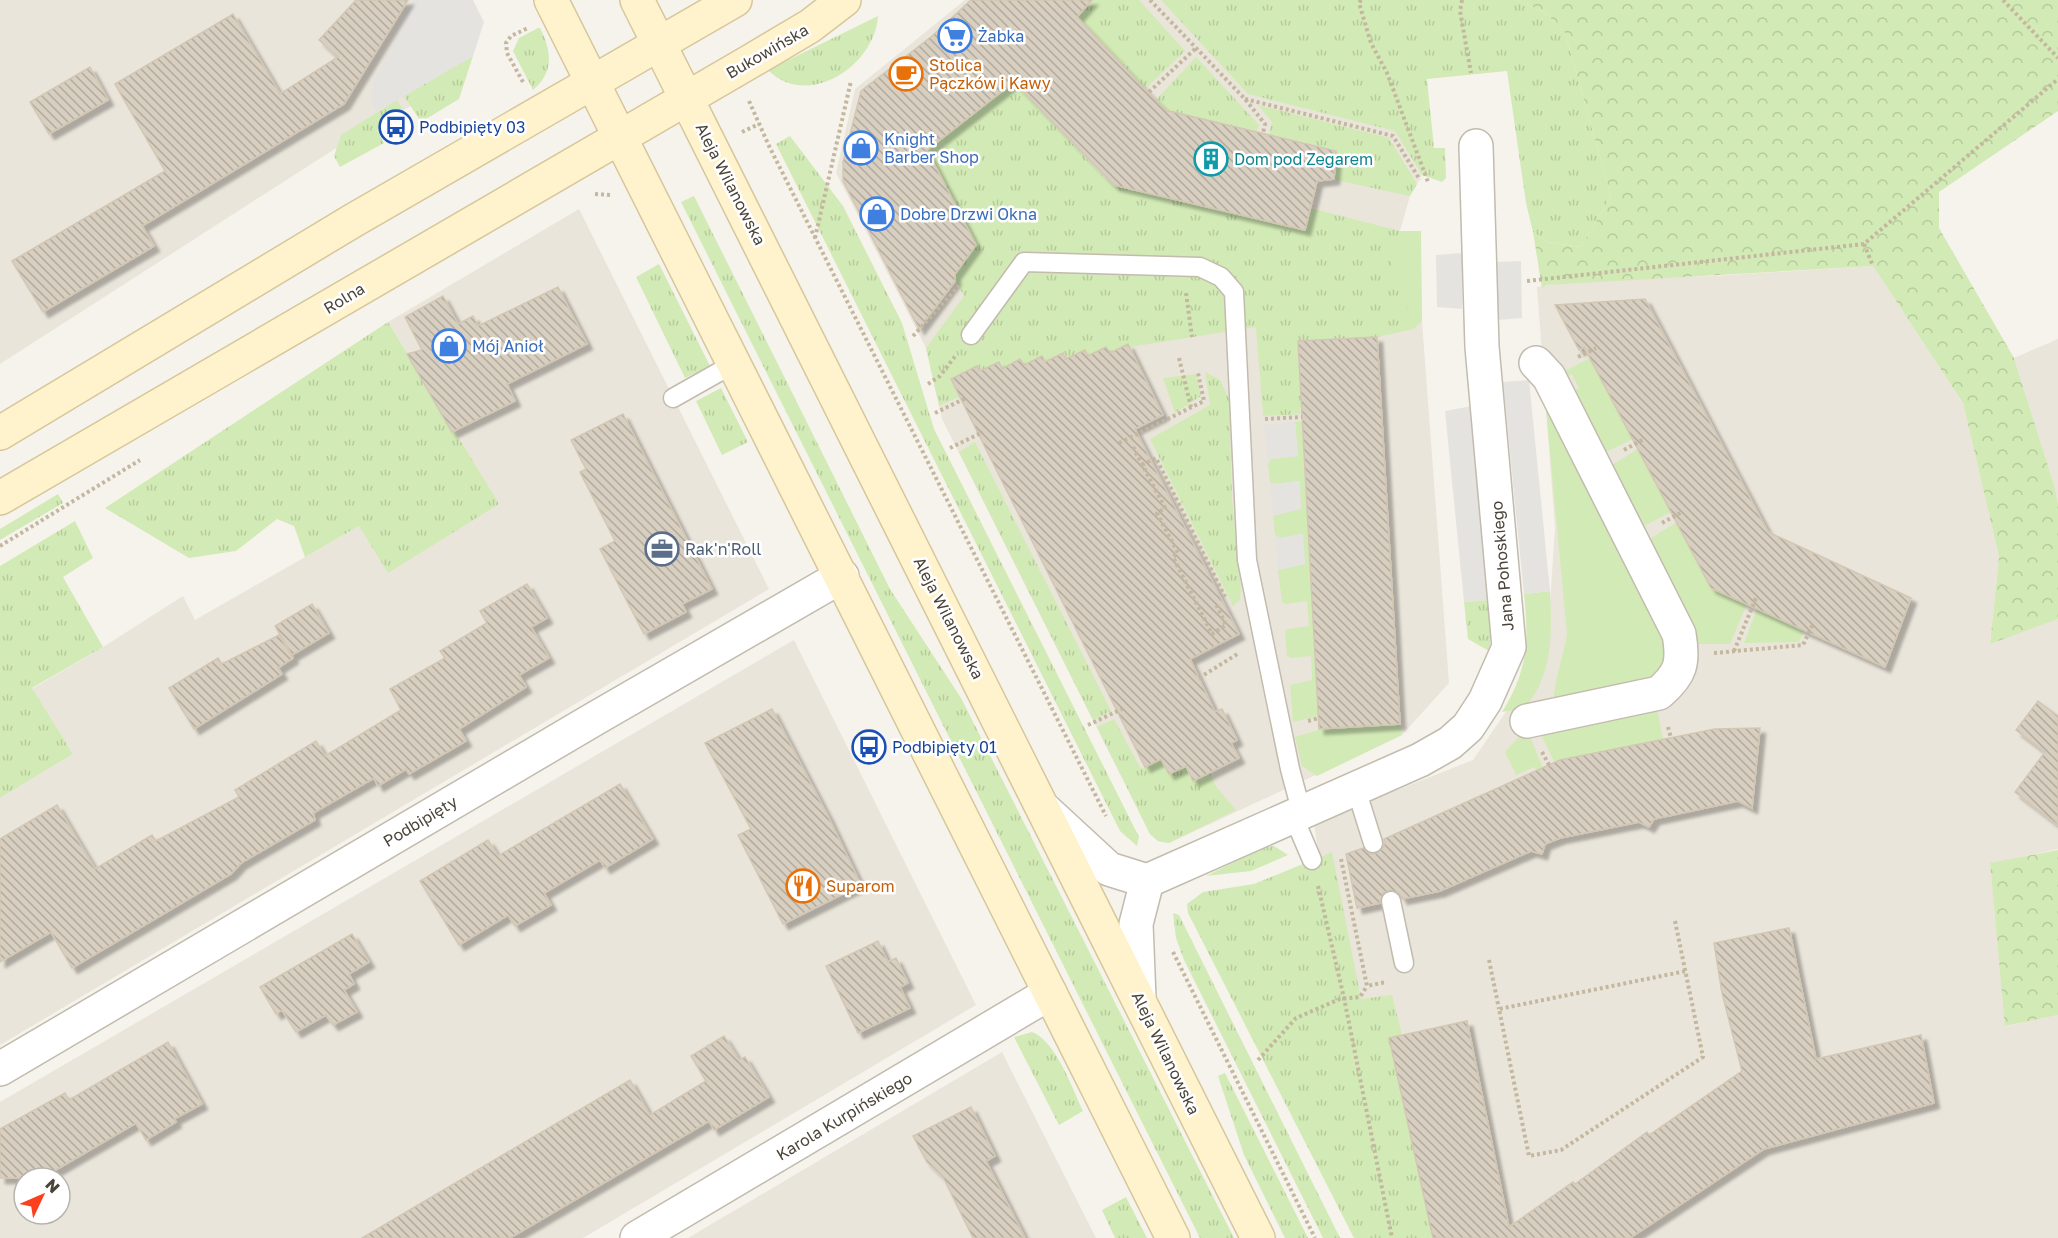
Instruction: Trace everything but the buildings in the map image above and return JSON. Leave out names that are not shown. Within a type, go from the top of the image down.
[{"type":"main road","points":[[551,0],[1173,1238]]},
{"type":"main road","name":"Aleja Wilanowska","points":[[637,0],[1258,1238]]},
{"type":"main road","points":[[0,432],[354,220],[735,0]]},
{"type":"main road","name":"Bukowińska","points":[[687,98],[810,26],[844,0]]},
{"type":"main road","name":"Rolna","points":[[0,498],[687,98]]},
{"type":"street","name":"Jana Pohoskiego","points":[[1147,881],[1420,760],[1450,743],[1468,728],[1485,701],[1509,647],[1482,347],[1476,146]]},
{"type":"street","points":[[1527,721],[1659,693],[1673,680],[1683,655],[1679,634],[1674,624],[1549,377],[1536,363]]},
{"type":"street","name":"Podbipięty","points":[[0,1069],[842,576]]},
{"type":"street","points":[[1045,810],[1108,869],[1147,881],[1136,924],[1139,998]]},
{"type":"street","name":"Karola Kurpińskiego","points":[[637,1238],[1050,993]]},
{"type":"lane","points":[[971,335],[1024,262],[1200,267],[1221,277],[1234,292],[1247,560],[1298,816],[1312,860]]},
{"type":"lane","points":[[673,398],[735,363]]},
{"type":"lane","points":[[1356,789],[1373,843]]},
{"type":"lane","points":[[1391,901],[1401,971]]},
{"type":"path","points":[[1150,0],[1245,99],[1265,123],[1263,133]]},
{"type":"path","points":[[1361,0],[1359,3],[1371,43],[1387,74],[1428,182]]},
{"type":"path","points":[[1462,0],[1461,11],[1471,74]]},
{"type":"path","points":[[2003,0],[2058,58]]},
{"type":"path","points":[[526,88],[507,53],[506,43],[511,36],[532,26]]},
{"type":"path","points":[[1149,92],[1195,49]]},
{"type":"path","points":[[1527,281],[1864,244],[2058,79]]},
{"type":"path","points":[[815,238],[851,81]]},
{"type":"path","points":[[748,98],[815,238],[1109,823]]},
{"type":"path","points":[[1245,99],[1393,136],[1420,180]]},
{"type":"path","points":[[746,130],[759,124]]},
{"type":"path","points":[[591,194],[618,194]]},
{"type":"path","points":[[1864,244],[1873,266]]},
{"type":"path","points":[[913,336],[959,286]]},
{"type":"path","points":[[1186,292],[1192,337]]},
{"type":"path","points":[[928,384],[940,376],[971,335]]},
{"type":"path","points":[[1179,358],[1191,408]]},
{"type":"path","points":[[1119,443],[1204,401],[1198,373]]},
{"type":"path","points":[[935,413],[966,398]]},
{"type":"path","points":[[1263,419],[1302,417]]},
{"type":"path","points":[[950,448],[983,432]]},
{"type":"path","points":[[1133,447],[1165,508],[1157,513],[1178,553],[1173,557],[1212,634],[1226,625],[1216,604]]},
{"type":"path","points":[[1142,465],[1156,458],[1226,599]]},
{"type":"path","points":[[1734,651],[1755,598]]},
{"type":"path","points":[[1683,655],[1803,645],[1813,624]]},
{"type":"path","points":[[1199,678],[1249,647]]},
{"type":"path","points":[[1088,725],[1122,709]]},
{"type":"path","points":[[1337,851],[1367,986]]},
{"type":"path","points":[[1312,860],[1344,998],[1392,1238]]},
{"type":"path","points":[[1489,960],[1529,1156],[1561,1150],[1703,1057],[1675,921]]},
{"type":"path","points":[[1172,946],[1315,1238]]},
{"type":"path","points":[[1258,1060],[1296,1018],[1344,998],[1360,997],[1367,986],[1401,971]]},
{"type":"path","points":[[1499,1009],[1686,971]]},
{"type":"shaded area","points":[[0,0],[473,0],[470,50],[456,81],[341,145],[0,364]]},
{"type":"shaded area","points":[[413,0],[473,0],[484,22],[473,56],[376,112],[371,102],[373,84]]},
{"type":"shaded area","points":[[965,0],[1342,0],[1422,175],[1410,196],[1392,259],[1421,267],[1422,321],[1449,683],[1402,735],[1169,843],[1158,841],[1150,834],[942,419],[926,348],[836,173],[855,89]]},
{"type":"shaded area","points":[[579,209],[769,589],[0,1045],[0,798],[73,754],[32,689],[183,596],[195,620],[359,526],[457,435],[388,322]]},
{"type":"shaded area","points":[[1462,253],[1462,309],[1437,307],[1436,255]]},
{"type":"shaded area","points":[[1521,261],[1522,318],[1498,320],[1494,262]]},
{"type":"shaded area","points":[[1873,266],[1963,403],[1999,557],[1990,643],[2058,619],[2058,849],[1990,864],[2006,1026],[2058,1015],[2058,1238],[1374,1238],[1314,823],[1473,760],[1516,697],[1549,619],[1555,528],[1537,287],[1578,280],[1714,276]]},
{"type":"shaded area","points":[[2058,339],[2058,505],[2055,488],[2014,358]]},
{"type":"shaded area","points":[[1529,380],[1550,591],[1524,594],[1503,382]]},
{"type":"shaded area","points":[[1472,406],[1491,600],[1464,602],[1445,411]]},
{"type":"shaded area","points":[[1295,422],[1298,456],[1271,459],[1268,463],[1264,425]]},
{"type":"shaded area","points":[[1300,481],[1301,509],[1273,516],[1270,482],[1273,484]]},
{"type":"shaded area","points":[[1303,534],[1305,564],[1278,570],[1275,535],[1280,538]]},
{"type":"shaded area","points":[[794,640],[976,1005],[583,1238],[0,1238],[0,1102]]},
{"type":"shaded area","points":[[1002,1052],[1096,1238],[688,1238]]},
{"type":"green space","points":[[1092,0],[1139,0],[1185,51],[1145,89],[1077,17]]},
{"type":"green space","points":[[1161,0],[1517,0],[1546,13],[1565,33],[1611,196],[1581,247],[1547,242],[1533,232],[1526,203],[1507,71],[1427,79],[1434,148],[1445,148],[1446,178],[1442,182],[1422,175],[1395,131],[1248,94]]},
{"type":"green space","points":[[1517,0],[2058,0],[2058,111],[1939,192],[1939,228],[2014,358],[2055,488],[2058,505],[2058,619],[1990,644],[1999,557],[1963,403],[1873,266],[1546,285],[1542,288],[1533,232],[1547,242],[1581,247],[1611,196],[1565,33],[1546,13]]},
{"type":"green space","points":[[878,16],[874,34],[865,51],[852,66],[837,77],[819,84],[801,85],[784,81],[768,70]]},
{"type":"green space","points":[[538,28],[547,45],[549,61],[545,76],[533,90],[513,51],[519,38]]},
{"type":"green space","points":[[473,56],[459,99],[421,122],[404,96]]},
{"type":"green space","points":[[1196,57],[1259,125],[1257,131],[1165,110],[1156,100]]},
{"type":"green space","points":[[1013,81],[1106,179],[1132,191],[1135,181],[1310,208],[1400,231],[1392,260],[1414,329],[1377,337],[1300,341],[1303,406],[1300,407],[1301,414],[1263,416],[1256,327],[1130,347],[1128,344],[1110,353],[1106,347],[1088,356],[1085,350],[1066,359],[1063,353],[1045,362],[1041,356],[1024,365],[1020,359],[1002,369],[980,371],[977,366],[950,379],[959,397],[939,406],[926,348],[964,296],[953,276],[975,245],[927,150]]},
{"type":"green space","points":[[397,100],[405,114],[377,130],[384,143],[340,167],[334,156],[341,135]]},
{"type":"green space","points":[[1258,105],[1389,138],[1417,184],[1410,196],[1331,179],[1334,175],[1334,151],[1269,135],[1272,122]]},
{"type":"green space","points":[[790,136],[843,206],[902,323],[934,429],[1139,837],[1137,846],[1120,831],[776,144]]},
{"type":"green space","points":[[694,196],[890,589],[961,698],[1234,1238],[1200,1238],[681,202]]},
{"type":"green space","points":[[1400,231],[1421,231],[1422,321],[1414,329],[1391,260]]},
{"type":"green space","points":[[659,264],[710,366],[685,378],[636,277]]},
{"type":"green space","points":[[388,322],[499,504],[388,573],[359,526],[305,557],[294,526],[277,519],[236,551],[189,558],[105,508]]},
{"type":"green space","points":[[1590,358],[1633,439],[1602,454],[1571,393],[1579,388],[1572,374],[1566,377],[1563,372]]},
{"type":"green space","points":[[1205,372],[1220,380],[1229,399],[1232,499],[1241,589],[1240,600],[1233,606],[1150,439],[1210,405]]},
{"type":"green space","points":[[1196,374],[1201,396],[1175,413],[1163,378]]},
{"type":"green space","points":[[721,388],[748,442],[722,455],[696,401]]},
{"type":"green space","points":[[1551,407],[1672,642],[1660,678],[1555,702],[1555,689],[1567,634],[1546,410]]},
{"type":"green space","points":[[1302,421],[1318,716],[1293,722],[1290,685],[1312,680],[1311,656],[1291,658],[1287,656],[1285,631],[1309,626],[1307,601],[1286,604],[1282,602],[1278,570],[1305,564],[1302,534],[1280,538],[1275,535],[1273,516],[1299,481],[1273,484],[1270,482],[1268,463],[1271,459],[1298,456],[1295,422]]},
{"type":"green space","points":[[975,442],[1111,711],[1093,720],[959,452]]},
{"type":"green space","points":[[1638,449],[1671,512],[1640,528],[1609,467]]},
{"type":"green space","points":[[58,494],[63,503],[0,540],[0,529]]},
{"type":"green space","points":[[75,521],[93,558],[63,577],[103,647],[32,688],[73,754],[0,798],[0,566]]},
{"type":"green space","points":[[1677,522],[1711,588],[1747,604],[1730,644],[1694,644],[1648,540]]},
{"type":"green space","points":[[1550,591],[1549,653],[1541,682],[1525,708],[1502,712],[1517,683],[1525,655],[1524,594]]},
{"type":"green space","points":[[1487,600],[1492,628],[1489,651],[1468,639],[1464,602]]},
{"type":"green space","points":[[1757,609],[1804,631],[1799,642],[1744,643]]},
{"type":"green space","points":[[1656,704],[1663,739],[1555,763],[1538,728]]},
{"type":"green space","points":[[1114,719],[1141,769],[1161,759],[1186,766],[1193,781],[1210,773],[1217,788],[1236,810],[1169,843],[1158,841],[1150,834],[1097,727]]},
{"type":"green space","points":[[1400,724],[1402,735],[1317,776],[1302,766],[1295,737],[1322,729]]},
{"type":"green space","points":[[1528,732],[1543,768],[1537,771],[1534,767],[1516,775],[1505,752],[1522,734]]},
{"type":"green space","points":[[1274,846],[1288,855],[1251,871],[1206,876],[1264,847]]},
{"type":"green space","points":[[2058,850],[2058,1015],[2005,1026],[1990,863]]},
{"type":"green space","points":[[1332,852],[1361,999],[1392,995],[1402,1035],[1402,1089],[1433,1238],[1354,1238],[1188,913],[1187,904],[1203,892],[1254,884]]},
{"type":"green space","points":[[1173,913],[1179,915],[1340,1238],[1323,1238],[1184,960],[1176,938]]},
{"type":"green space","points":[[1032,1032],[1041,1037],[1056,1055],[1083,1111],[1059,1125],[1014,1037]]},
{"type":"green space","points":[[1225,1073],[1308,1238],[1285,1238],[1244,1155],[1218,1076]]},
{"type":"green space","points":[[1126,1197],[1147,1238],[1115,1238],[1102,1210]]},
{"type":"place","name":"Żabka","points":[[955,36]]},
{"type":"place","name":"Stolica Pączków i Kawy","points":[[906,74]]},
{"type":"place","name":"Podbipięty 03","points":[[396,127]]},
{"type":"place","name":"Knight Barber Shop","points":[[861,148]]},
{"type":"place","name":"Dom pod Zegarem","points":[[1211,159]]},
{"type":"place","name":"Dobre Drzwi Okna","points":[[877,214]]},
{"type":"place","name":"Mój Anioł","points":[[449,346]]},
{"type":"place","name":"Rak'n'Roll","points":[[662,549]]},
{"type":"place","name":"Podbipięty 01","points":[[869,747]]},
{"type":"place","name":"Suparom","points":[[803,886]]}]
